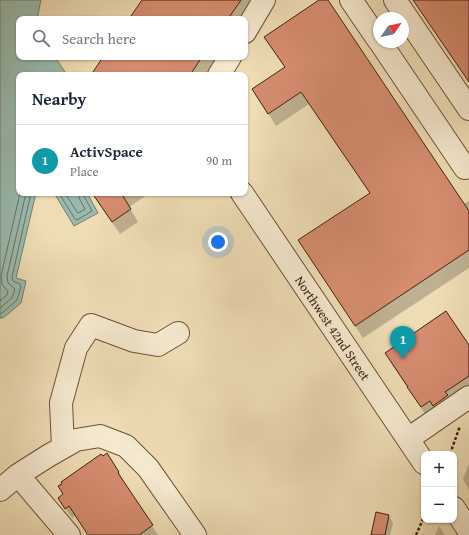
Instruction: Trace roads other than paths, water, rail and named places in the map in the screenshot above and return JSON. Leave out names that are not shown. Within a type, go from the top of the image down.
[{"type":"street","points":[[248,27],[264,0]]},
{"type":"street","points":[[352,0],[373,32]]},
{"type":"street","points":[[395,0],[469,110]]},
{"type":"street","points":[[384,48],[467,167]]},
{"type":"street","points":[[221,72],[228,60]]},
{"type":"street","name":"Northwest 42nd Street","points":[[244,196],[421,458]]},
{"type":"street","points":[[63,448],[61,403],[76,348],[91,325],[134,341],[158,345],[178,333]]},
{"type":"street","points":[[408,439],[469,397]]},
{"type":"street","points":[[0,490],[48,456],[76,440],[100,436],[126,446],[148,468],[195,535]]},
{"type":"street","points":[[18,476],[70,535]]},
{"type":"street","points":[[457,506],[469,498]]},
{"type":"street","points":[[457,513],[469,531]]},
{"type":"water","points":[[0,0],[41,0],[38,16],[16,16],[16,60],[57,60],[65,72],[16,72],[16,196],[35,196],[16,278],[26,281],[21,303],[3,318],[0,318]]},
{"type":"water","points":[[56,196],[89,196],[98,213],[74,226]]},
{"type":"place","name":"ActivSpace","points":[[403,359]]}]
